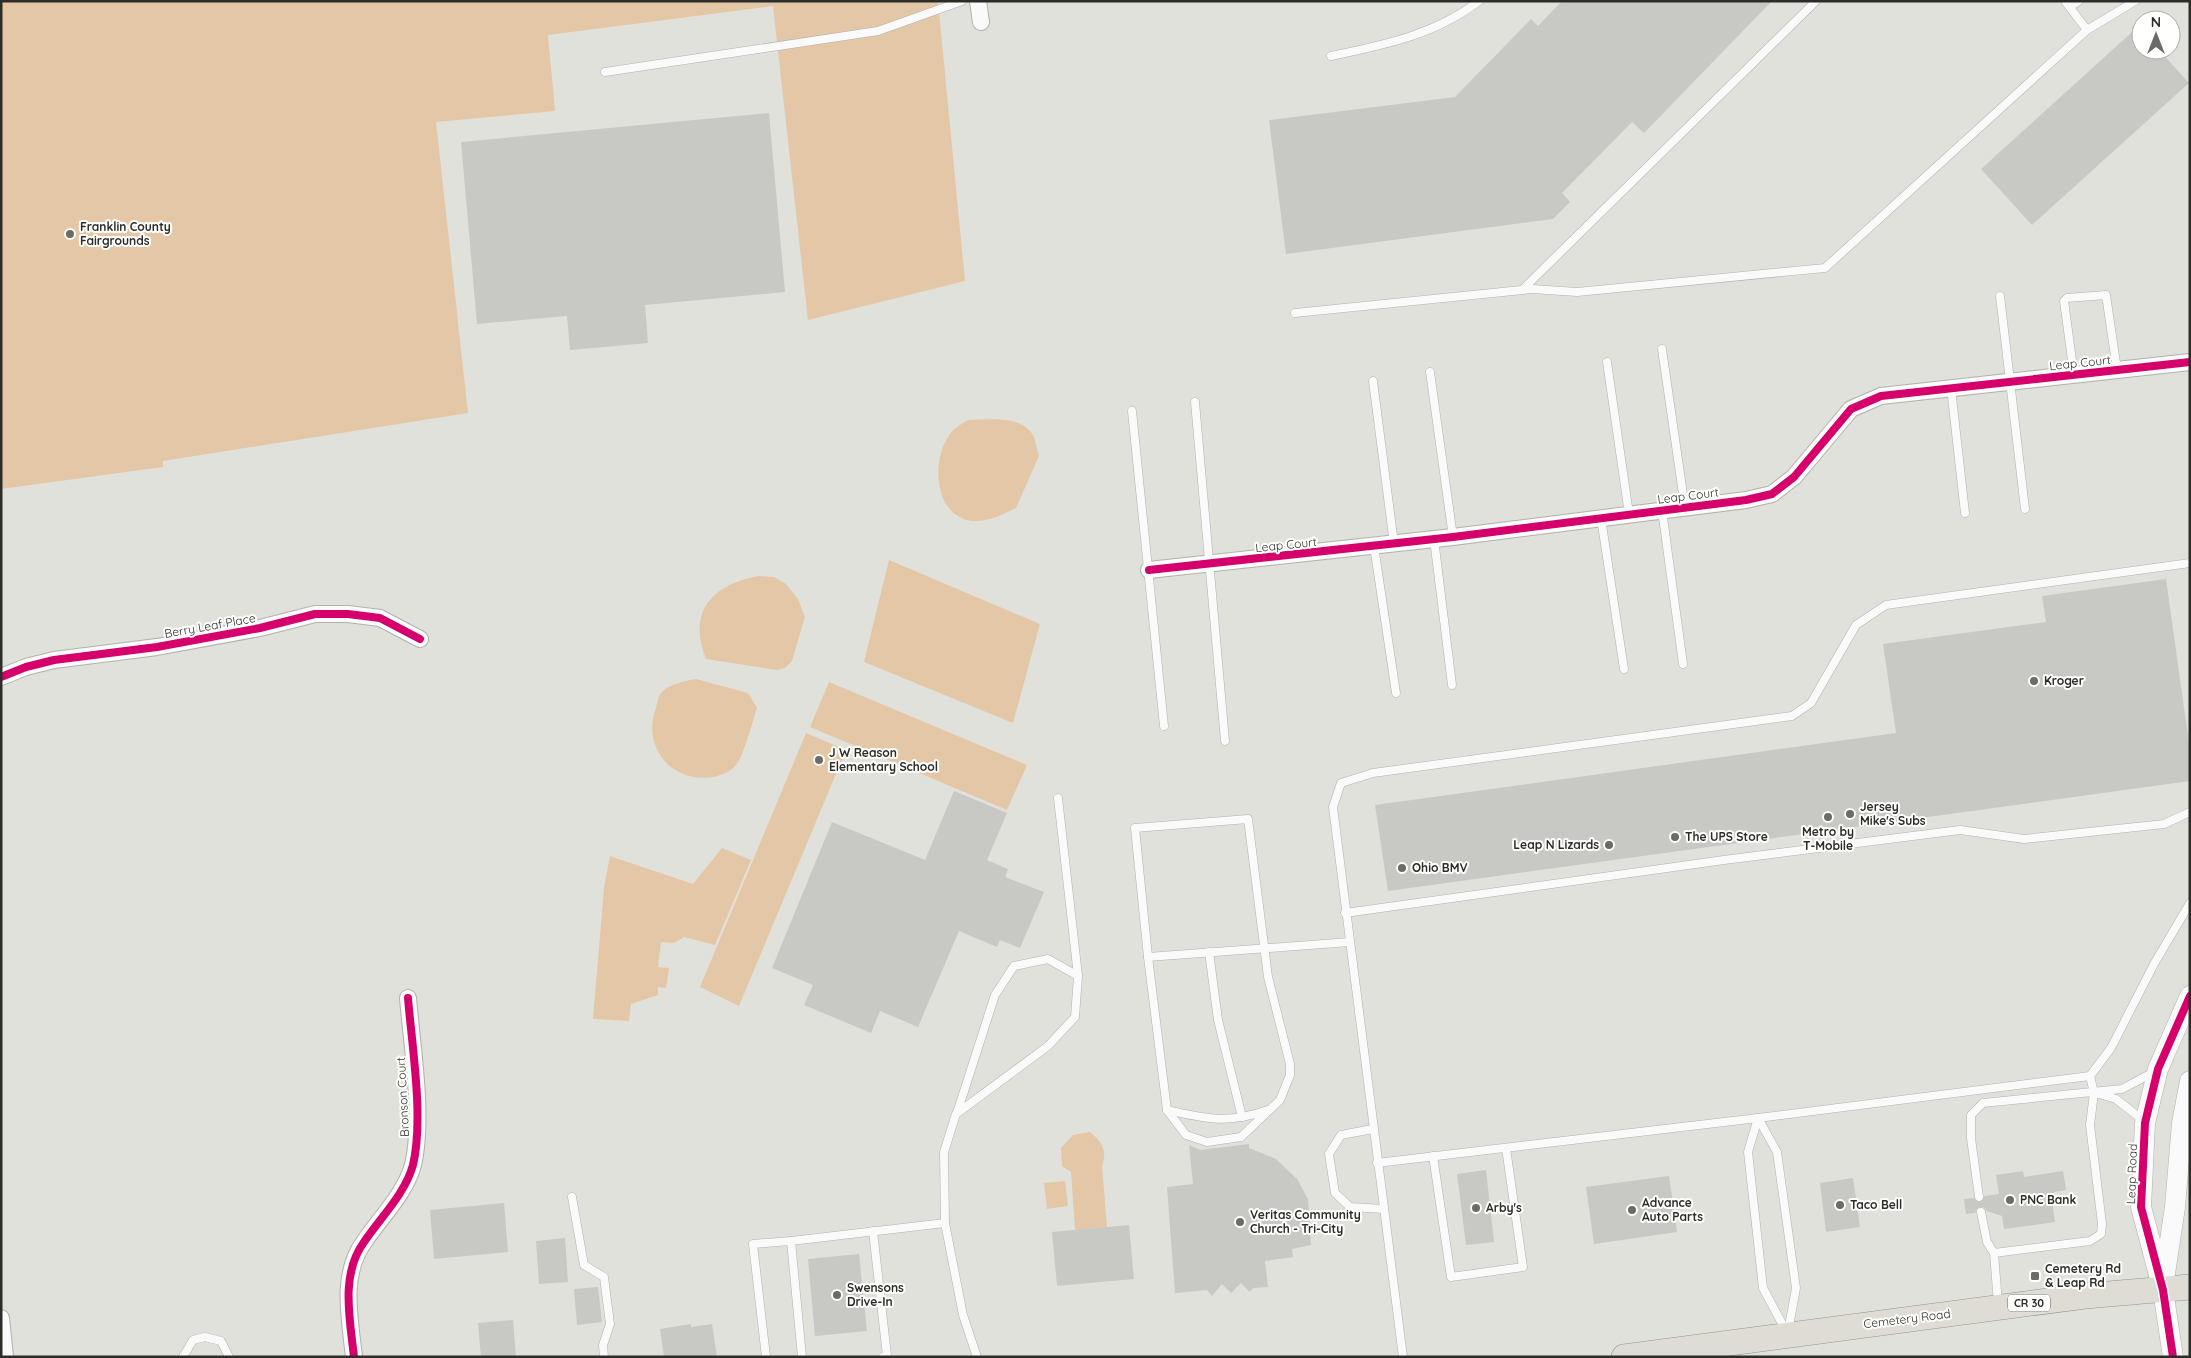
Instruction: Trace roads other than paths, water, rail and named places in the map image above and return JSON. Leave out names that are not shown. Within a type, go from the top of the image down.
[{"type":"main road","name":"Cemetery Road","points":[[1624,1357],[1999,1307],[2190,1287]]},
{"type":"street","points":[[978,1],[981,22]]},
{"type":"street","name":"Leap Court","points":[[1149,570],[1453,538],[1746,500],[1772,494],[1794,478],[1851,408],[1882,396],[2190,362]]},
{"type":"street","name":"Berry Leaf Place","points":[[1,677],[26,667],[54,660],[167,645],[260,628],[315,614],[348,614],[380,618],[420,639]]},
{"type":"street","name":"Leap Road","points":[[2173,1357],[2163,1290],[2141,1207],[2145,1123],[2158,1069],[2190,996]]},
{"type":"street","name":"Bronson Court","points":[[354,1357],[348,1299],[351,1270],[362,1244],[397,1198],[412,1167],[418,1131],[408,998]]},
{"type":"street","name":"Leap Road","points":[[2163,1290],[2175,1207],[2182,1123],[2190,1081]]},
{"type":"street","points":[[1,1318],[5,1357]]},
{"type":"lane","points":[[605,72],[878,31],[962,1]]},
{"type":"lane","points":[[1331,56],[1406,39],[1458,17],[1478,1]]},
{"type":"lane","points":[[1522,290],[1816,1]]},
{"type":"lane","points":[[2079,1],[2068,4],[2087,30]]},
{"type":"lane","points":[[1295,313],[1522,290],[1577,292],[1825,268],[2087,30],[2135,1]]},
{"type":"lane","points":[[2074,375],[2064,301],[2067,298],[2106,295],[2117,370]]},
{"type":"lane","points":[[2000,296],[2025,509]]},
{"type":"lane","points":[[1662,349],[1685,508]]},
{"type":"lane","points":[[1607,362],[1629,514]]},
{"type":"lane","points":[[1430,372],[1453,538]]},
{"type":"lane","points":[[1373,381],[1394,544]]},
{"type":"lane","points":[[1951,388],[1966,513]]},
{"type":"lane","points":[[1194,402],[1210,564],[1224,741]]},
{"type":"lane","points":[[1132,411],[1164,726]]},
{"type":"lane","points":[[1662,510],[1683,664]]},
{"type":"lane","points":[[1601,518],[1624,669]]},
{"type":"lane","points":[[1434,539],[1452,685]]},
{"type":"lane","points":[[1374,546],[1396,694]]},
{"type":"lane","points":[[1403,1357],[1333,807],[1341,784],[1373,773],[1792,716],[1811,703],[1856,624],[1886,606],[2190,562]]},
{"type":"lane","points":[[956,1114],[1048,1046],[1075,1016],[1078,976],[1058,798]]},
{"type":"lane","points":[[1346,913],[1715,861],[1960,830],[2024,839],[2164,824],[2190,812]]},
{"type":"lane","points":[[1248,819],[1264,948],[1268,977],[1290,1064],[1290,1075],[1280,1100],[1241,1137],[1207,1142],[1186,1135],[1167,1110],[1148,957],[1135,828],[1248,819]]},
{"type":"lane","points":[[1377,1163],[2090,1076],[2111,1048],[2154,964],[2190,903]]},
{"type":"lane","points":[[1148,957],[1350,942]]},
{"type":"lane","points":[[1209,952],[1218,1020],[1242,1117]]},
{"type":"lane","points":[[977,1357],[963,1315],[946,1222],[944,1152],[994,995],[1014,966],[1048,960],[1078,976]]},
{"type":"lane","points":[[1979,1197],[1971,1138],[1971,1116],[1983,1103],[2122,1089],[2158,1069]]},
{"type":"lane","points":[[1994,1252],[2090,1241],[2101,1234],[2102,1224],[2090,1124],[2094,1093],[2090,1076]]},
{"type":"lane","points":[[2094,1093],[2116,1099],[2145,1123]]},
{"type":"lane","points":[[1167,1110],[1222,1120],[1242,1117],[1273,1108]]},
{"type":"lane","points":[[1758,1118],[1748,1152],[1762,1288],[1787,1334]]},
{"type":"lane","points":[[1758,1118],[1777,1152],[1796,1288],[1787,1334]]},
{"type":"lane","points":[[1373,1129],[1341,1135],[1329,1154],[1335,1192],[1350,1207],[1384,1209]]},
{"type":"lane","points":[[1433,1156],[1450,1277],[1523,1267],[1506,1148]]},
{"type":"lane","points":[[572,1197],[584,1265],[604,1277],[610,1324],[603,1345],[604,1357]]},
{"type":"lane","points":[[1981,1212],[1987,1242],[1994,1252],[1999,1307]]},
{"type":"lane","points":[[766,1357],[753,1244],[946,1222]]},
{"type":"lane","points":[[873,1231],[887,1356],[883,1357]]},
{"type":"lane","points":[[791,1241],[802,1357]]},
{"type":"lane","points":[[183,1357],[193,1340],[204,1337],[221,1341],[229,1357]]},
{"type":"place","name":"Franklin County Fairgrounds","points":[[70,234]]},
{"type":"place","name":"Kroger","points":[[2034,681]]},
{"type":"place","name":"J W Reason Elementary School","points":[[819,760]]},
{"type":"place","name":"Jersey Mike's Subs","points":[[1850,814]]},
{"type":"place","name":"Metro by T-Mobile","points":[[1828,817]]},
{"type":"place","name":"The UPS Store","points":[[1675,837]]},
{"type":"place","name":"Leap N Lizards","points":[[1609,845]]},
{"type":"place","name":"Ohio BMV","points":[[1402,868]]},
{"type":"place","name":"PNC Bank","points":[[2010,1200]]},
{"type":"place","name":"Taco Bell","points":[[1840,1205]]},
{"type":"place","name":"Arby's","points":[[1476,1208]]},
{"type":"place","name":"Advance Auto Parts","points":[[1632,1210]]},
{"type":"place","name":"Veritas Community Church - Tri-City","points":[[1240,1222]]},
{"type":"place","name":"Cemetery Rd & Leap Rd","points":[[2035,1276]]},
{"type":"place","name":"Swensons Drive-In","points":[[837,1295]]}]
